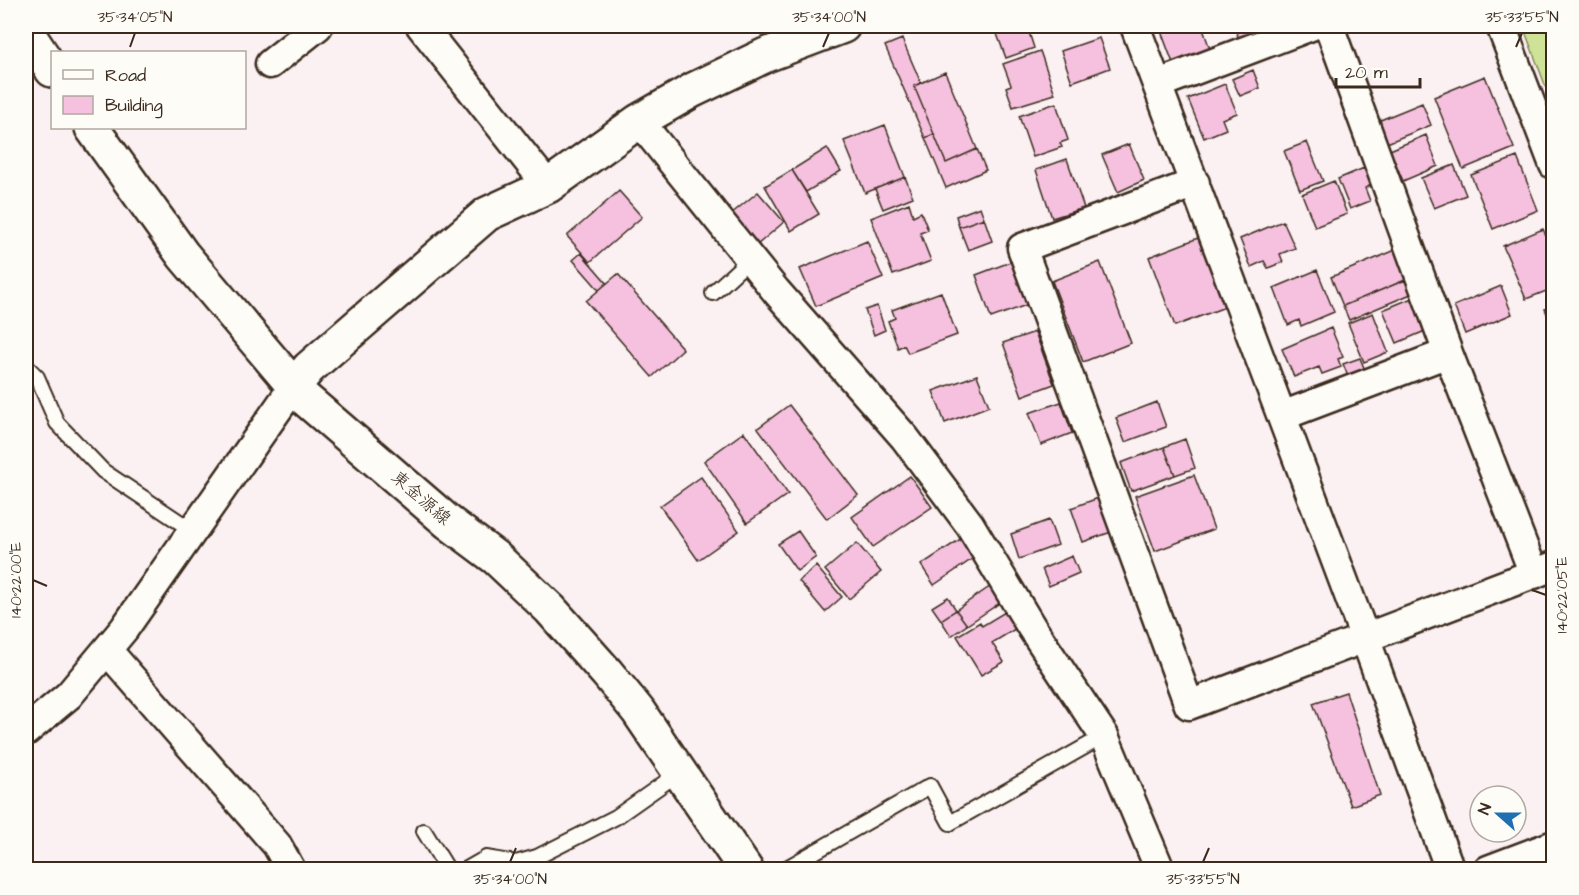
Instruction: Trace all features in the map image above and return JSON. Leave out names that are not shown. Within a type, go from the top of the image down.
[{"type":"main road","points":[[294,386],[309,368],[487,214],[548,186],[639,121],[693,90],[766,55],[843,26]]},
{"type":"main road","points":[[26,31],[51,68]]},
{"type":"main road","name":"東金源線","points":[[94,129],[183,255],[303,397],[448,522],[496,558],[550,609],[607,673],[638,711],[746,870]]},
{"type":"street","points":[[270,64],[318,26]]},
{"type":"street","points":[[421,26],[548,186]]},
{"type":"street","points":[[1135,26],[1450,870]]},
{"type":"street","points":[[1158,84],[1311,26]]},
{"type":"street","points":[[1195,183],[1022,248],[1189,705],[1544,570],[1448,353],[1329,26]]},
{"type":"street","points":[[1502,26],[1554,165]]},
{"type":"street","points":[[639,121],[776,291],[905,438],[969,525],[1032,628],[1104,736],[1160,870]]},
{"type":"street","points":[[1282,416],[1448,353]]},
{"type":"street","points":[[26,731],[69,695],[124,629],[294,386]]},
{"type":"street","points":[[107,650],[277,845],[291,870]]},
{"type":"street","points":[[1488,870],[1554,845]]},
{"type":"lane","points":[[713,293],[750,259]]},
{"type":"lane","points":[[26,366],[37,377],[57,423],[103,471],[193,531]]},
{"type":"lane","points":[[783,870],[930,786],[950,823],[1104,736]]},
{"type":"lane","points":[[465,870],[486,858],[516,862],[537,857],[616,818],[680,772]]},
{"type":"lane","points":[[424,831],[448,870]]},
{"type":"green space","points":[[1523,26],[1553,26],[1553,106]]},
{"type":"building","points":[[994,26],[1027,26],[1034,48],[1006,58]]},
{"type":"building","points":[[1159,26],[1202,26],[1210,49],[1173,63]]},
{"type":"building","points":[[1234,26],[1262,26],[1263,30],[1239,39]]},
{"type":"building","points":[[1099,38],[1110,68],[1072,82],[1061,51]]},
{"type":"building","points":[[902,39],[921,83],[914,86],[934,134],[925,138],[885,46]]},
{"type":"building","points":[[1040,51],[1055,94],[1013,107],[1006,87],[1011,85],[1003,64]]},
{"type":"building","points":[[1253,70],[1260,88],[1240,96],[1232,79]]},
{"type":"building","points":[[945,72],[977,149],[946,163],[914,86]]},
{"type":"building","points":[[1485,76],[1514,148],[1463,169],[1434,97]]},
{"type":"building","points":[[1225,84],[1237,113],[1222,119],[1226,129],[1204,138],[1188,99]]},
{"type":"building","points":[[1056,103],[1068,140],[1060,143],[1062,147],[1033,157],[1019,116]]},
{"type":"building","points":[[1422,103],[1431,125],[1387,143],[1378,121]]},
{"type":"building","points":[[885,125],[905,177],[865,193],[844,141]]},
{"type":"building","points":[[934,134],[946,163],[977,149],[986,170],[946,188],[925,138]]},
{"type":"building","points":[[1426,135],[1438,166],[1403,181],[1390,150]]},
{"type":"building","points":[[1307,142],[1323,181],[1300,190],[1284,151]]},
{"type":"building","points":[[1129,144],[1144,180],[1118,192],[1102,155]]},
{"type":"building","points":[[827,148],[841,171],[806,192],[792,170]]},
{"type":"building","points":[[1517,157],[1538,210],[1493,229],[1471,175]]},
{"type":"building","points":[[1067,159],[1084,208],[1052,218],[1036,170]]},
{"type":"building","points":[[1454,165],[1466,195],[1434,208],[1421,178]]},
{"type":"building","points":[[1364,168],[1371,185],[1365,188],[1370,201],[1350,209],[1338,179]]},
{"type":"building","points":[[792,170],[819,214],[791,231],[765,186]]},
{"type":"building","points":[[905,177],[913,197],[883,209],[875,189]]},
{"type":"building","points":[[1334,181],[1347,214],[1315,227],[1302,194]]},
{"type":"building","points":[[619,191],[642,217],[590,262],[567,236]]},
{"type":"building","points":[[758,192],[784,222],[757,245],[731,214]]},
{"type":"building","points":[[909,203],[913,216],[921,212],[928,230],[920,233],[931,261],[893,275],[871,218]]},
{"type":"building","points":[[980,207],[984,218],[959,227],[956,216]]},
{"type":"building","points":[[984,218],[992,241],[968,250],[959,227]]},
{"type":"building","points":[[1283,221],[1295,248],[1280,254],[1283,262],[1268,268],[1264,261],[1251,267],[1240,239]]},
{"type":"building","points":[[1543,229],[1554,254],[1554,288],[1526,299],[1503,246]]},
{"type":"building","points":[[1198,238],[1225,307],[1175,326],[1149,257]]},
{"type":"building","points":[[867,241],[883,278],[816,306],[800,269]]},
{"type":"building","points":[[1398,249],[1410,278],[1343,306],[1331,277]]},
{"type":"building","points":[[581,253],[607,283],[599,290],[573,260]]},
{"type":"building","points":[[1013,261],[1029,304],[991,318],[976,275]]},
{"type":"building","points":[[1100,262],[1131,343],[1083,362],[1052,281]]},
{"type":"building","points":[[1317,270],[1334,312],[1301,326],[1299,320],[1288,325],[1274,288]]},
{"type":"building","points":[[618,274],[683,349],[652,377],[586,301]]},
{"type":"building","points":[[1405,280],[1411,294],[1349,320],[1343,306]]},
{"type":"building","points":[[1501,286],[1512,314],[1465,334],[1454,306]]},
{"type":"building","points":[[941,292],[957,335],[908,353],[904,345],[898,348],[888,321],[895,318],[892,310]]},
{"type":"building","points":[[1412,298],[1425,331],[1397,343],[1383,310]]},
{"type":"building","points":[[877,306],[885,330],[874,335],[865,310]]},
{"type":"building","points":[[1554,306],[1554,330],[1545,309]]},
{"type":"building","points":[[1373,313],[1388,352],[1364,362],[1348,323]]},
{"type":"building","points":[[1331,328],[1343,357],[1338,359],[1341,367],[1322,374],[1319,367],[1294,377],[1282,349]]},
{"type":"building","points":[[1035,332],[1054,384],[1022,396],[1003,343]]},
{"type":"building","points":[[1360,358],[1367,375],[1350,381],[1343,364]]},
{"type":"building","points":[[977,375],[989,406],[945,423],[933,391]]},
{"type":"building","points":[[1061,402],[1072,433],[1041,445],[1029,413]]},
{"type":"building","points":[[1157,402],[1166,427],[1125,442],[1116,418]]},
{"type":"building","points":[[789,405],[858,495],[827,519],[758,428]]},
{"type":"building","points":[[744,432],[788,494],[747,523],[704,461]]},
{"type":"building","points":[[1185,439],[1195,468],[1175,475],[1164,447]]},
{"type":"building","points":[[1164,447],[1175,475],[1131,491],[1121,463]]},
{"type":"building","points":[[1194,475],[1214,529],[1155,551],[1135,496]]},
{"type":"building","points":[[910,476],[932,507],[873,547],[852,517]]},
{"type":"building","points":[[701,477],[739,531],[698,560],[660,506]]},
{"type":"building","points":[[1101,497],[1114,531],[1083,542],[1071,508]]},
{"type":"building","points":[[1049,520],[1058,545],[1019,559],[1011,534]]},
{"type":"building","points":[[798,531],[816,557],[797,571],[778,544]]},
{"type":"building","points":[[965,536],[978,555],[934,585],[921,565]]},
{"type":"building","points":[[857,543],[881,572],[849,599],[825,570]]},
{"type":"building","points":[[1072,556],[1079,573],[1049,586],[1042,569]]},
{"type":"building","points":[[816,566],[842,597],[825,612],[799,581]]},
{"type":"building","points":[[994,584],[1004,600],[967,625],[956,610]]},
{"type":"building","points":[[948,597],[956,610],[941,620],[932,607]]},
{"type":"building","points":[[956,610],[967,625],[951,636],[941,620]]},
{"type":"building","points":[[1005,612],[1015,629],[992,643],[1004,662],[981,675],[957,636],[980,622],[982,626]]},
{"type":"building","points":[[1346,692],[1380,795],[1351,806],[1313,703]]}]
